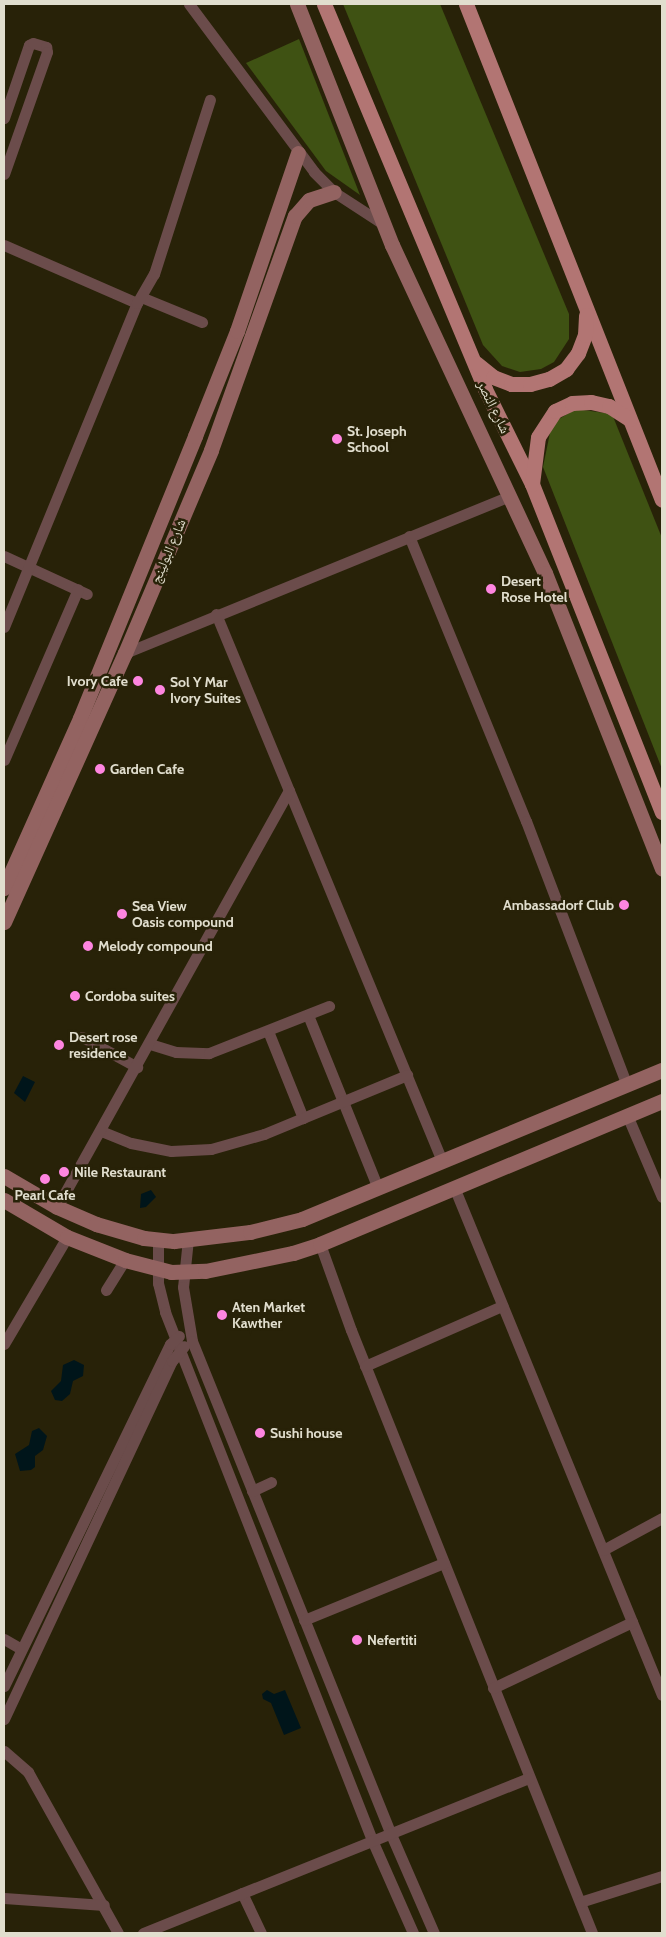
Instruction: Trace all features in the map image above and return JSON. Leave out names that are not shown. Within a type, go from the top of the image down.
[{"type":"main road","name":"شارع النصر","points":[[324,4],[472,358],[532,484],[662,812]]},
{"type":"main road","points":[[466,4],[662,500]]},
{"type":"main road","points":[[472,358],[493,377],[511,384],[530,384],[549,379],[566,368],[582,344],[587,325],[585,305]]},
{"type":"main road","points":[[532,484],[538,437],[555,411],[572,403],[591,402],[609,406],[629,419]]},
{"type":"street","points":[[189,4],[298,153],[334,192],[383,224]]},
{"type":"street","points":[[297,4],[383,224],[429,329],[545,573],[662,870]]},
{"type":"street","points":[[4,118],[29,45],[33,43],[46,47],[47,52],[4,174]]},
{"type":"street","points":[[4,626],[30,568],[139,300],[154,274],[210,100]]},
{"type":"street","name":"شارع البولينج","points":[[4,922],[11,886],[237,331],[298,153]]},
{"type":"street","name":"شارع البولينج","points":[[11,886],[125,653],[211,450],[295,216],[309,200],[334,192]]},
{"type":"street","points":[[4,245],[139,300],[202,322]]},
{"type":"street","points":[[125,653],[216,614],[510,496]]},
{"type":"street","points":[[409,536],[526,821],[627,1085]]},
{"type":"street","points":[[4,556],[83,591],[4,760]]},
{"type":"street","points":[[125,610],[140,617]]},
{"type":"street","points":[[216,614],[442,1161]]},
{"type":"street","points":[[57,1207],[150,1044],[289,790]]},
{"type":"street","points":[[150,1044],[182,1053],[209,1053],[329,1006]]},
{"type":"street","points":[[308,1015],[378,1188]]},
{"type":"street","points":[[268,1031],[303,1118]]},
{"type":"street","points":[[82,1037],[136,1067]]},
{"type":"street","points":[[4,1176],[57,1207],[96,1224],[158,1240],[188,1239],[250,1232],[302,1219],[662,1070]]},
{"type":"street","points":[[101,1132],[132,1143],[172,1151],[210,1149],[238,1143],[407,1075]]},
{"type":"street","points":[[4,1200],[67,1237],[125,1260],[157,1268],[183,1271],[253,1262],[320,1244],[662,1101]]},
{"type":"street","points":[[628,1116],[662,1197]]},
{"type":"street","points":[[454,1187],[662,1695]]},
{"type":"street","points":[[4,1344],[67,1237]]},
{"type":"street","points":[[188,1239],[183,1271],[191,1336],[390,1832],[434,1933]]},
{"type":"street","points":[[158,1240],[157,1268],[160,1298],[372,1840],[413,1933]]},
{"type":"street","points":[[320,1244],[365,1366],[592,1933]]},
{"type":"street","points":[[106,1290],[125,1260]]},
{"type":"street","points":[[365,1366],[502,1306]]},
{"type":"street","points":[[4,1686],[73,1540],[177,1344],[191,1336]]},
{"type":"street","points":[[4,1720],[177,1344]]},
{"type":"street","points":[[252,1491],[271,1482]]},
{"type":"street","points":[[603,1550],[662,1518]]},
{"type":"street","points":[[73,1540],[86,1545]]},
{"type":"street","points":[[304,1620],[444,1563]]},
{"type":"street","points":[[493,1688],[632,1622]]},
{"type":"street","points":[[4,1639],[22,1649]]},
{"type":"street","points":[[4,1751],[28,1772],[118,1933]]},
{"type":"street","points":[[143,1933],[390,1832],[530,1778]]},
{"type":"street","points":[[580,1902],[662,1876]]},
{"type":"street","points":[[242,1893],[261,1933]]},
{"type":"street","points":[[4,1898],[104,1905]]},
{"type":"green space","points":[[343,4],[440,4],[569,314],[569,339],[554,362],[541,369],[520,372],[502,366],[483,345]]},
{"type":"green space","points":[[299,39],[360,195],[326,171],[246,63]]},
{"type":"green space","points":[[576,409],[612,414],[662,538],[662,769],[543,467],[552,423]]},
{"type":"shaded area","points":[[23,1076],[35,1082],[25,1102],[14,1093]]},
{"type":"shaded area","points":[[151,1190],[156,1197],[146,1207],[140,1208],[141,1194]]},
{"type":"shaded area","points":[[74,1360],[84,1365],[83,1376],[73,1381],[70,1394],[62,1401],[55,1400],[51,1391],[61,1381],[63,1365]]},
{"type":"shaded area","points":[[39,1428],[47,1436],[43,1450],[35,1456],[35,1467],[31,1470],[20,1471],[15,1454],[29,1445],[32,1431]]},
{"type":"shaded area","points":[[267,1690],[274,1694],[285,1690],[301,1728],[284,1735],[271,1703],[263,1699],[262,1694]]},
{"type":"place","name":"St. Joseph School","points":[[337,439]]},
{"type":"place","name":"Desert Rose Hotel","points":[[491,589]]},
{"type":"place","name":"Ivory Cafe","points":[[138,681]]},
{"type":"place","name":"Sol Y Mar Ivory Suites","points":[[160,690]]},
{"type":"place","name":"Garden Cafe","points":[[100,769]]},
{"type":"place","name":"Ambassadorf Club","points":[[624,905]]},
{"type":"place","name":"Sea View Oasis compound","points":[[122,914]]},
{"type":"place","name":"Melody compound","points":[[88,946]]},
{"type":"place","name":"Cordoba suites","points":[[75,996]]},
{"type":"place","name":"Desert rose residence","points":[[59,1045]]},
{"type":"place","name":"Nile Restaurant","points":[[64,1172]]},
{"type":"place","name":"Pearl Cafe","points":[[45,1179]]},
{"type":"place","name":"Aten Market Kawther","points":[[222,1315]]},
{"type":"place","name":"Sushi house","points":[[260,1433]]},
{"type":"place","name":"Nefertiti","points":[[357,1640]]}]
